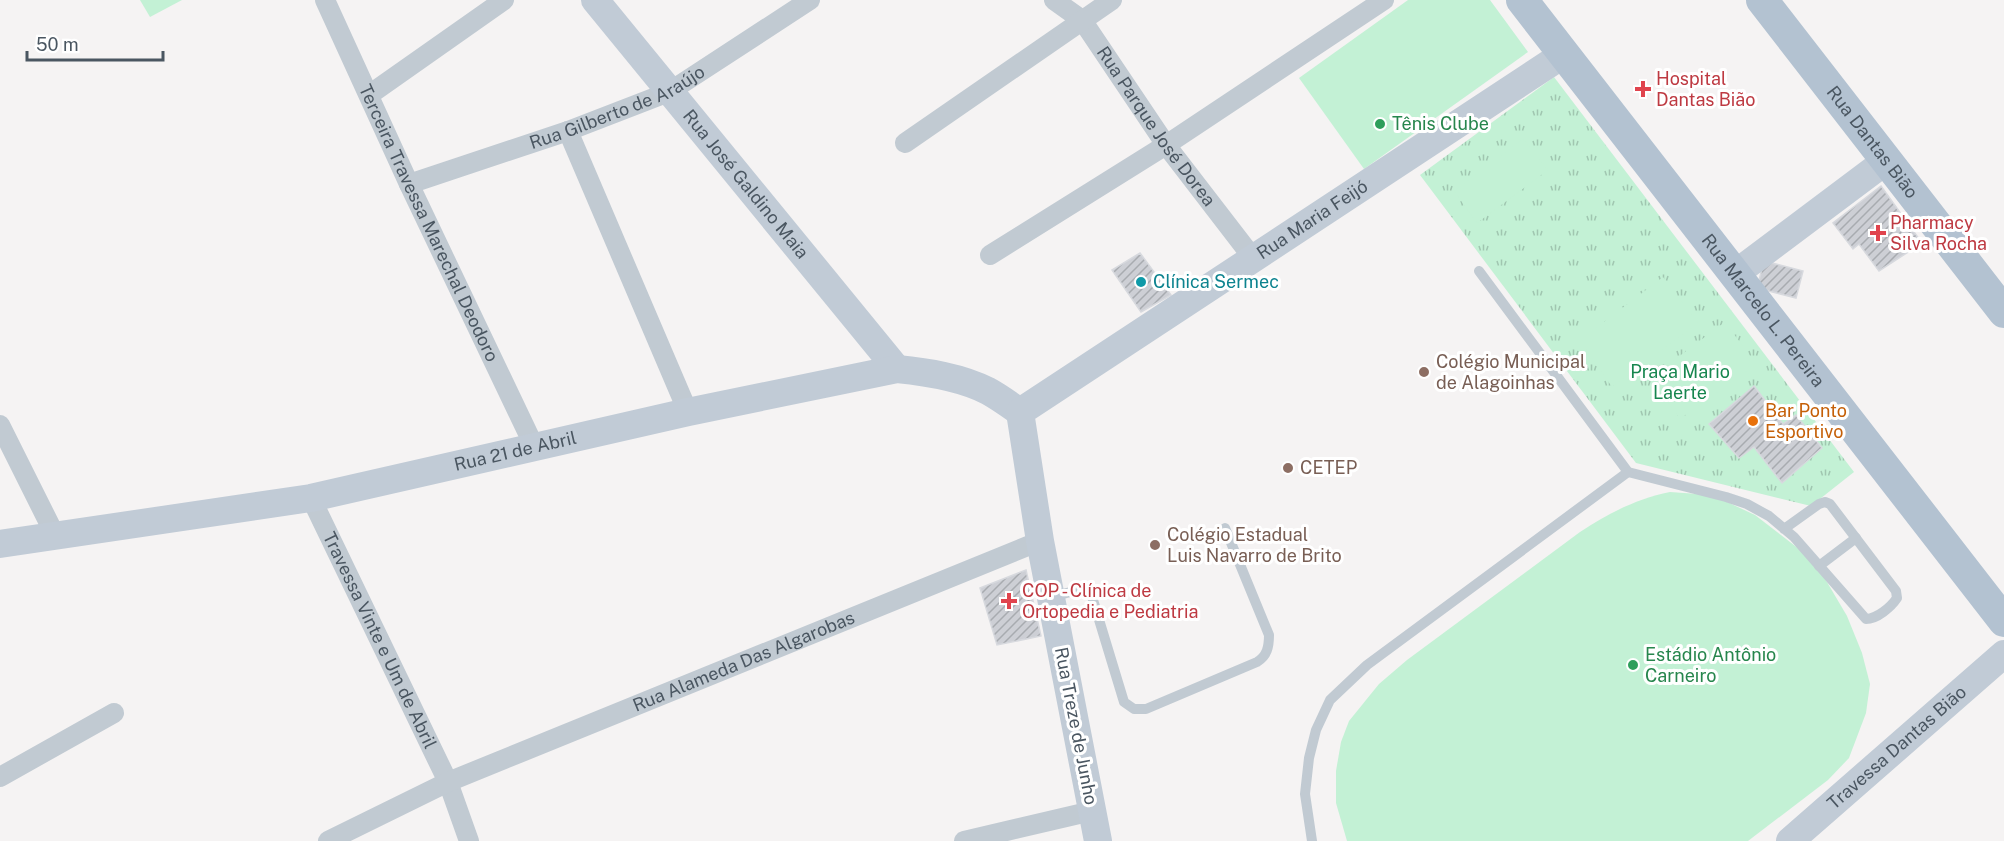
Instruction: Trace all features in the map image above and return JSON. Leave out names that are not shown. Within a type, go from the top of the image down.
[{"type":"main road","name":"Rua Marcelo L. Pereira","points":[[1522,0],[2004,621]]},
{"type":"main road","name":"Rua Dantas Bião","points":[[1762,0],[2004,312]]},
{"type":"street","name":"Terceira Travessa Marechal Deodoro","points":[[325,0],[409,184],[534,446]]},
{"type":"street","points":[[369,95],[504,0]]},
{"type":"street","name":"Rua José Galdino Maia","points":[[595,0],[897,369]]},
{"type":"street","name":"Rua Gilberto de Araújo","points":[[409,184],[568,132],[669,92],[810,0]]},
{"type":"street","name":"Rua Parque José Dorea","points":[[1054,0],[1082,20],[1166,145],[1253,258]]},
{"type":"street","points":[[905,143],[1112,0]]},
{"type":"street","points":[[990,255],[1166,145],[1384,0]]},
{"type":"street","name":"Rua Maria Feijó","points":[[1020,412],[1564,54]]},
{"type":"street","points":[[568,132],[688,412]]},
{"type":"street","points":[[1735,274],[1887,160]]},
{"type":"street","name":"Rua 21 de Abril","points":[[0,544],[310,498],[688,412],[897,369],[928,372],[988,391],[1020,412]]},
{"type":"street","points":[[1020,412],[1040,541]]},
{"type":"street","points":[[0,425],[55,535]]},
{"type":"street","name":"Travessa Vinte e Um de Abril","points":[[310,498],[448,782],[469,841]]},
{"type":"street","name":"Rua Treze de Junho","points":[[1040,541],[1098,841]]},
{"type":"street","name":"Rua Alameda Das Algarobas","points":[[328,841],[448,782],[1040,541]]},
{"type":"street","name":"Travessa Dantas Bião","points":[[1790,841],[2004,654]]},
{"type":"street","points":[[0,777],[114,712]]},
{"type":"street","points":[[964,841],[1092,811]]},
{"type":"lane","points":[[1479,271],[1628,472],[1747,504],[1769,516],[1819,566],[1866,619],[1871,619],[1892,605],[1897,598],[1896,591],[1830,504],[1825,502],[1819,504],[1784,529]]},
{"type":"lane","points":[[1312,841],[1305,794],[1309,758],[1316,730],[1330,700],[1367,665],[1628,472]]},
{"type":"lane","points":[[1051,597],[1085,588],[1090,590],[1124,702],[1134,710],[1146,709],[1257,662],[1263,658],[1269,646],[1269,635],[1225,528]]},
{"type":"lane","points":[[1819,566],[1856,538]]},
{"type":"green space","points":[[140,0],[182,0],[150,17]]},
{"type":"green space","name":"Tênis Clube","points":[[1408,0],[1490,0],[1528,52],[1364,169],[1299,78]]},
{"type":"green space","name":"Praça Mario Laerte","points":[[1554,77],[1854,472],[1811,506],[1636,463],[1420,175]]},
{"type":"green space","points":[[1523,139],[1548,170],[1477,223],[1454,191]]},
{"type":"green space","points":[[1663,277],[1698,323],[1612,387],[1580,340]]},
{"type":"green space","points":[[1725,322],[1756,364],[1680,419],[1650,378]]},
{"type":"green space","name":"Estádio Antônio Carneiro","points":[[1670,492],[1698,494],[1725,501],[1755,515],[1799,549],[1824,577],[1847,616],[1862,653],[1870,684],[1866,713],[1849,758],[1828,780],[1748,841],[1347,841],[1336,803],[1336,771],[1341,742],[1349,721],[1379,684],[1407,660],[1580,532],[1623,508]]},
{"type":"building","name":"Pharmacy Silva Rocha","points":[[1881,186],[1922,243],[1879,271],[1859,244],[1853,249],[1833,223]]},
{"type":"building","name":"Clínica Sermec","points":[[1140,253],[1171,295],[1141,312],[1112,270]]},
{"type":"building","points":[[1764,261],[1803,271],[1796,298],[1757,288]]},
{"type":"building","points":[[1754,386],[1783,424],[1796,415],[1822,448],[1782,483],[1754,447],[1739,458],[1709,424]]},
{"type":"building","name":"COP - Clínica de Ortopedia e Pediatria","points":[[1026,570],[1041,636],[997,645],[980,588]]},
{"type":"place","name":"Hospital Dantas Bião","points":[[1643,89]]},
{"type":"place","name":"Tênis Clube","points":[[1380,124]]},
{"type":"place","name":"Pharmacy Silva Rocha","points":[[1878,233]]},
{"type":"place","name":"Clínica Sermec","points":[[1141,282]]},
{"type":"place","name":"Colégio Municipal de Alagoinhas","points":[[1424,372]]},
{"type":"place","name":"Bar Ponto Esportivo","points":[[1753,421]]},
{"type":"place","name":"CETEP","points":[[1288,468]]},
{"type":"place","name":"Colégio Estadual Luis Navarro de Brito","points":[[1155,545]]},
{"type":"place","name":"COP - Clínica de Ortopedia e Pediatria","points":[[1009,601]]},
{"type":"place","name":"Estádio Antônio Carneiro","points":[[1633,665]]}]
